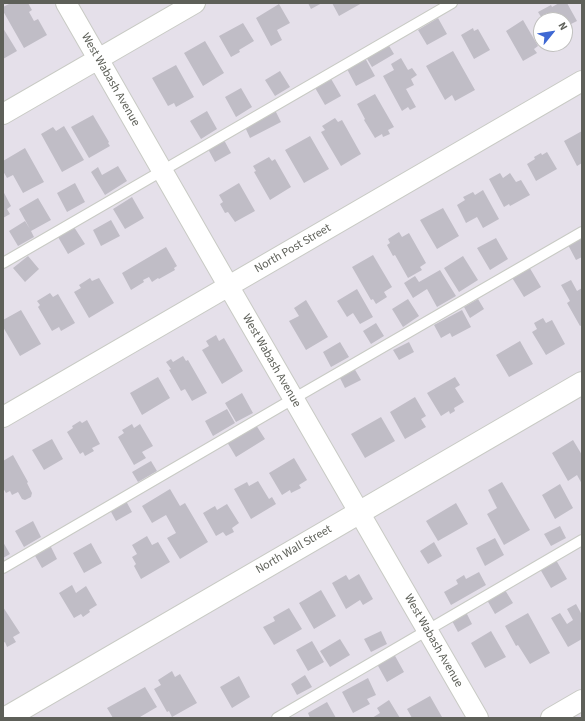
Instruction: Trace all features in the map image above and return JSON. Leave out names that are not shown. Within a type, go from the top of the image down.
[{"type":"street","name":"West Wabash Avenue","points":[[66,3],[478,718]]},
{"type":"street","points":[[3,114],[195,3]]},
{"type":"street","name":"North Post Street","points":[[3,417],[582,81]]},
{"type":"street","name":"North Wall Street","points":[[6,718],[582,383]]},
{"type":"street","points":[[551,718],[582,700]]},
{"type":"lane","points":[[3,263],[452,3]]},
{"type":"lane","points":[[3,568],[582,232]]},
{"type":"lane","points":[[278,718],[582,540]]},
{"type":"building","points":[[11,3],[28,3],[32,10],[29,12],[34,21],[38,19],[47,35],[24,48],[3,11],[3,7]]},
{"type":"building","points":[[308,3],[322,3],[311,9]]},
{"type":"building","points":[[332,3],[362,3],[339,16]]},
{"type":"building","points":[[559,3],[567,3],[572,12],[538,12],[551,5],[552,7]]},
{"type":"building","points":[[279,4],[290,23],[277,30],[282,40],[271,46],[256,18]]},
{"type":"building","points":[[573,14],[577,21],[573,23]]},
{"type":"building","points":[[438,18],[447,34],[427,45],[418,30]]},
{"type":"building","points":[[523,20],[533,37],[533,52],[537,53],[523,61],[506,31]]},
{"type":"building","points":[[243,23],[254,41],[231,57],[219,36]]},
{"type":"building","points":[[3,28],[17,51],[3,59]]},
{"type":"building","points":[[473,28],[474,31],[478,29],[490,50],[474,59],[461,35]]},
{"type":"building","points":[[205,41],[224,73],[203,86],[184,53]]},
{"type":"building","points":[[388,44],[394,54],[372,67],[366,57]]},
{"type":"building","points":[[453,51],[475,90],[455,101],[452,95],[445,100],[426,66]]},
{"type":"building","points":[[365,58],[375,76],[356,86],[347,69]]},
{"type":"building","points":[[401,58],[408,70],[412,68],[417,75],[411,79],[414,85],[406,89],[416,107],[410,110],[408,107],[402,111],[383,76],[394,70],[391,64]]},
{"type":"building","points":[[176,65],[194,97],[176,107],[174,103],[168,106],[152,78]]},
{"type":"building","points":[[280,71],[290,87],[275,96],[265,80]]},
{"type":"building","points":[[330,77],[341,96],[325,105],[314,86]]},
{"type":"building","points":[[241,88],[252,107],[236,117],[225,97]]},
{"type":"building","points":[[375,94],[394,127],[388,130],[390,134],[383,137],[382,134],[375,138],[364,120],[365,119],[357,104]]},
{"type":"building","points":[[275,110],[281,122],[250,138],[245,127]]},
{"type":"building","points":[[207,111],[217,129],[201,139],[190,121]]},
{"type":"building","points":[[93,115],[110,146],[89,158],[71,127]]},
{"type":"building","points":[[335,118],[338,122],[342,120],[361,154],[341,166],[321,132],[325,130],[322,126]]},
{"type":"building","points":[[64,126],[84,160],[62,172],[41,134],[53,127],[56,131]]},
{"type":"building","points":[[582,131],[582,163],[577,166],[564,141]]},
{"type":"building","points":[[310,136],[329,169],[304,183],[285,150]]},
{"type":"building","points":[[224,140],[231,153],[215,162],[208,149]]},
{"type":"building","points":[[25,148],[44,182],[23,193],[13,175],[7,178],[3,171],[3,161]]},
{"type":"building","points":[[547,152],[557,169],[536,181],[527,164],[535,159],[534,157],[541,153],[542,155]]},
{"type":"building","points":[[269,157],[272,161],[275,159],[291,187],[270,200],[254,172],[256,171],[253,166]]},
{"type":"building","points":[[118,166],[127,181],[105,195],[91,172],[98,167],[102,175]]},
{"type":"building","points":[[500,173],[503,178],[510,173],[516,182],[521,180],[530,195],[510,206],[509,204],[504,207],[489,179]]},
{"type":"building","points":[[75,183],[85,202],[67,212],[57,193]]},
{"type":"building","points":[[239,183],[255,211],[235,222],[228,212],[225,213],[220,204],[223,202],[219,195]]},
{"type":"building","points":[[483,190],[499,219],[483,228],[477,217],[466,223],[457,205],[465,200],[463,197],[473,192],[475,195]]},
{"type":"building","points":[[3,191],[11,206],[7,209],[10,214],[3,218]]},
{"type":"building","points":[[132,197],[144,218],[125,229],[113,209]]},
{"type":"building","points":[[38,198],[51,220],[31,231],[34,237],[18,246],[9,231],[25,221],[30,229],[19,209]]},
{"type":"building","points":[[443,208],[459,236],[437,249],[420,220]]},
{"type":"building","points":[[111,220],[120,236],[101,246],[93,230]]},
{"type":"building","points":[[74,227],[85,244],[68,254],[58,237]]},
{"type":"building","points":[[399,232],[402,237],[409,233],[426,263],[420,267],[422,270],[408,278],[395,255],[393,256],[387,245],[390,243],[388,239]]},
{"type":"building","points":[[582,235],[582,257],[576,260],[567,243]]},
{"type":"building","points":[[496,238],[508,259],[490,270],[477,248]]},
{"type":"building","points":[[166,247],[177,266],[174,268],[175,270],[152,282],[149,277],[131,290],[122,273]]},
{"type":"building","points":[[373,255],[392,287],[384,292],[387,297],[376,304],[373,299],[371,300],[352,267]]},
{"type":"building","points":[[28,256],[39,269],[25,282],[13,268]]},
{"type":"building","points":[[463,256],[478,280],[459,292],[444,268]]},
{"type":"building","points":[[528,265],[541,287],[524,297],[511,276]]},
{"type":"building","points":[[440,270],[456,296],[437,307],[427,289],[413,298],[404,283],[415,276],[419,282]]},
{"type":"building","points":[[90,278],[92,281],[99,278],[114,303],[89,318],[74,292],[81,288],[79,285]]},
{"type":"building","points":[[571,280],[577,291],[582,288],[582,325],[580,326],[567,303],[570,301],[561,285]]},
{"type":"building","points":[[357,289],[373,317],[360,324],[353,313],[347,317],[337,301]]},
{"type":"building","points":[[50,293],[53,297],[58,294],[75,323],[61,331],[59,327],[52,331],[38,307],[40,305],[37,301]]},
{"type":"building","points":[[408,299],[419,316],[403,327],[392,309]]},
{"type":"building","points":[[478,299],[484,309],[470,318],[464,307]]},
{"type":"building","points":[[306,300],[328,337],[306,350],[289,321],[299,316],[294,308]]},
{"type":"building","points":[[21,310],[41,344],[20,356],[3,327],[3,320]]},
{"type":"building","points":[[462,310],[471,327],[452,337],[450,333],[441,338],[434,325]]},
{"type":"building","points":[[543,318],[546,323],[552,320],[565,344],[546,355],[532,332],[537,329],[534,323]]},
{"type":"building","points":[[376,323],[384,336],[371,344],[363,331]]},
{"type":"building","points":[[216,335],[219,341],[224,338],[243,371],[222,384],[202,350],[209,346],[206,341]]},
{"type":"building","points":[[520,341],[533,364],[509,377],[496,355]]},
{"type":"building","points":[[340,342],[349,357],[331,367],[323,352]]},
{"type":"building","points":[[409,342],[414,352],[399,360],[393,350]]},
{"type":"building","points":[[183,356],[186,361],[188,360],[207,393],[192,401],[185,389],[181,391],[169,370],[171,369],[166,362],[171,359],[173,362]]},
{"type":"building","points":[[354,368],[361,380],[345,388],[339,376]]},
{"type":"building","points":[[158,377],[170,398],[142,415],[130,393]]},
{"type":"building","points":[[455,377],[460,385],[455,388],[464,402],[454,408],[455,411],[450,414],[449,411],[441,416],[427,393]]},
{"type":"building","points":[[242,393],[253,413],[236,422],[225,403]]},
{"type":"building","points":[[415,397],[426,416],[421,419],[426,427],[405,439],[390,412]]},
{"type":"building","points":[[227,409],[235,423],[213,436],[205,421]]},
{"type":"building","points":[[381,417],[395,441],[365,458],[351,434]]},
{"type":"building","points":[[87,420],[100,444],[92,448],[94,451],[85,456],[83,452],[80,454],[67,432],[73,428],[72,426],[80,421],[82,423]]},
{"type":"building","points":[[132,424],[134,428],[140,424],[153,446],[142,452],[146,458],[134,465],[118,437],[124,433],[122,430]]},
{"type":"building","points":[[256,425],[265,439],[236,457],[227,442]]},
{"type":"building","points":[[52,439],[63,459],[44,470],[32,450]]},
{"type":"building","points":[[573,440],[582,455],[582,484],[577,475],[568,481],[552,453]]},
{"type":"building","points":[[13,455],[28,482],[27,483],[32,493],[31,497],[25,500],[22,499],[18,492],[12,495],[10,491],[6,493],[3,488],[3,461]]},
{"type":"building","points":[[294,458],[307,480],[299,485],[301,488],[291,493],[290,490],[282,495],[269,473]]},
{"type":"building","points":[[151,461],[157,471],[138,482],[132,472]]},
{"type":"building","points":[[258,481],[269,499],[272,497],[276,504],[251,519],[234,489],[247,482],[249,486]]},
{"type":"building","points":[[502,482],[530,530],[504,545],[487,514],[497,508],[488,490]]},
{"type":"building","points":[[560,484],[573,508],[555,519],[542,495]]},
{"type":"building","points":[[170,489],[180,506],[185,503],[208,542],[180,559],[167,538],[176,533],[166,515],[152,523],[142,506]]},
{"type":"building","points":[[126,501],[132,512],[116,521],[110,510]]},
{"type":"building","points":[[456,503],[468,524],[438,541],[426,521]]},
{"type":"building","points":[[227,504],[239,523],[232,528],[234,532],[226,536],[223,532],[216,536],[203,513],[215,506],[217,510]]},
{"type":"building","points":[[33,521],[41,537],[24,547],[15,531]]},
{"type":"building","points":[[560,526],[566,538],[551,546],[544,534]]},
{"type":"building","points":[[147,536],[152,545],[158,542],[170,562],[141,579],[134,566],[136,564],[132,557],[137,554],[132,545]]},
{"type":"building","points":[[495,538],[504,555],[485,566],[476,548]]},
{"type":"building","points":[[3,542],[10,554],[3,558]]},
{"type":"building","points":[[434,542],[442,556],[428,564],[420,551]]},
{"type":"building","points":[[91,543],[102,563],[84,573],[73,553]]},
{"type":"building","points":[[50,545],[57,559],[42,568],[34,554]]},
{"type":"building","points":[[556,560],[567,579],[551,588],[540,569]]},
{"type":"building","points":[[479,572],[486,585],[451,605],[444,592],[458,584],[456,580],[464,575],[466,579]]},
{"type":"building","points":[[359,574],[373,599],[363,605],[360,600],[346,609],[332,583],[346,575],[349,580]]},
{"type":"building","points":[[72,585],[76,593],[86,586],[97,605],[89,610],[90,612],[83,617],[81,614],[74,618],[59,593]]},
{"type":"building","points":[[321,590],[336,616],[314,629],[299,603]]},
{"type":"building","points":[[505,590],[513,603],[495,614],[487,600]]},
{"type":"building","points":[[576,604],[582,615],[582,639],[568,647],[551,618],[560,613],[567,624],[573,620],[567,609]]},
{"type":"building","points":[[3,607],[20,633],[13,637],[16,642],[7,647],[5,642],[3,643]]},
{"type":"building","points":[[289,608],[302,629],[274,645],[263,627],[275,621],[273,617]]},
{"type":"building","points":[[466,612],[472,624],[458,632],[451,619]]},
{"type":"building","points":[[528,613],[550,653],[530,664],[518,645],[516,646],[505,626]]},
{"type":"building","points":[[381,631],[387,644],[371,652],[364,639]]},
{"type":"building","points":[[491,631],[506,657],[485,668],[471,643]]},
{"type":"building","points":[[340,639],[350,655],[330,667],[320,651]]},
{"type":"building","points":[[312,641],[324,662],[308,671],[296,650]]},
{"type":"building","points":[[394,654],[404,672],[387,682],[377,664]]},
{"type":"building","points":[[172,671],[175,677],[180,674],[197,703],[172,717],[169,711],[167,712],[154,689],[161,685],[158,680]]},
{"type":"building","points":[[305,675],[312,687],[297,695],[291,684]]},
{"type":"building","points":[[239,676],[250,697],[232,708],[220,687]]},
{"type":"building","points":[[368,678],[376,695],[367,699],[370,704],[353,713],[342,692]]},
{"type":"building","points":[[145,687],[157,707],[140,717],[141,718],[113,718],[107,708]]},
{"type":"building","points":[[430,696],[442,717],[412,718],[407,709]]},
{"type":"building","points":[[389,700],[400,718],[372,718],[380,713],[377,708]]},
{"type":"building","points":[[327,702],[336,718],[310,718],[308,713]]}]
